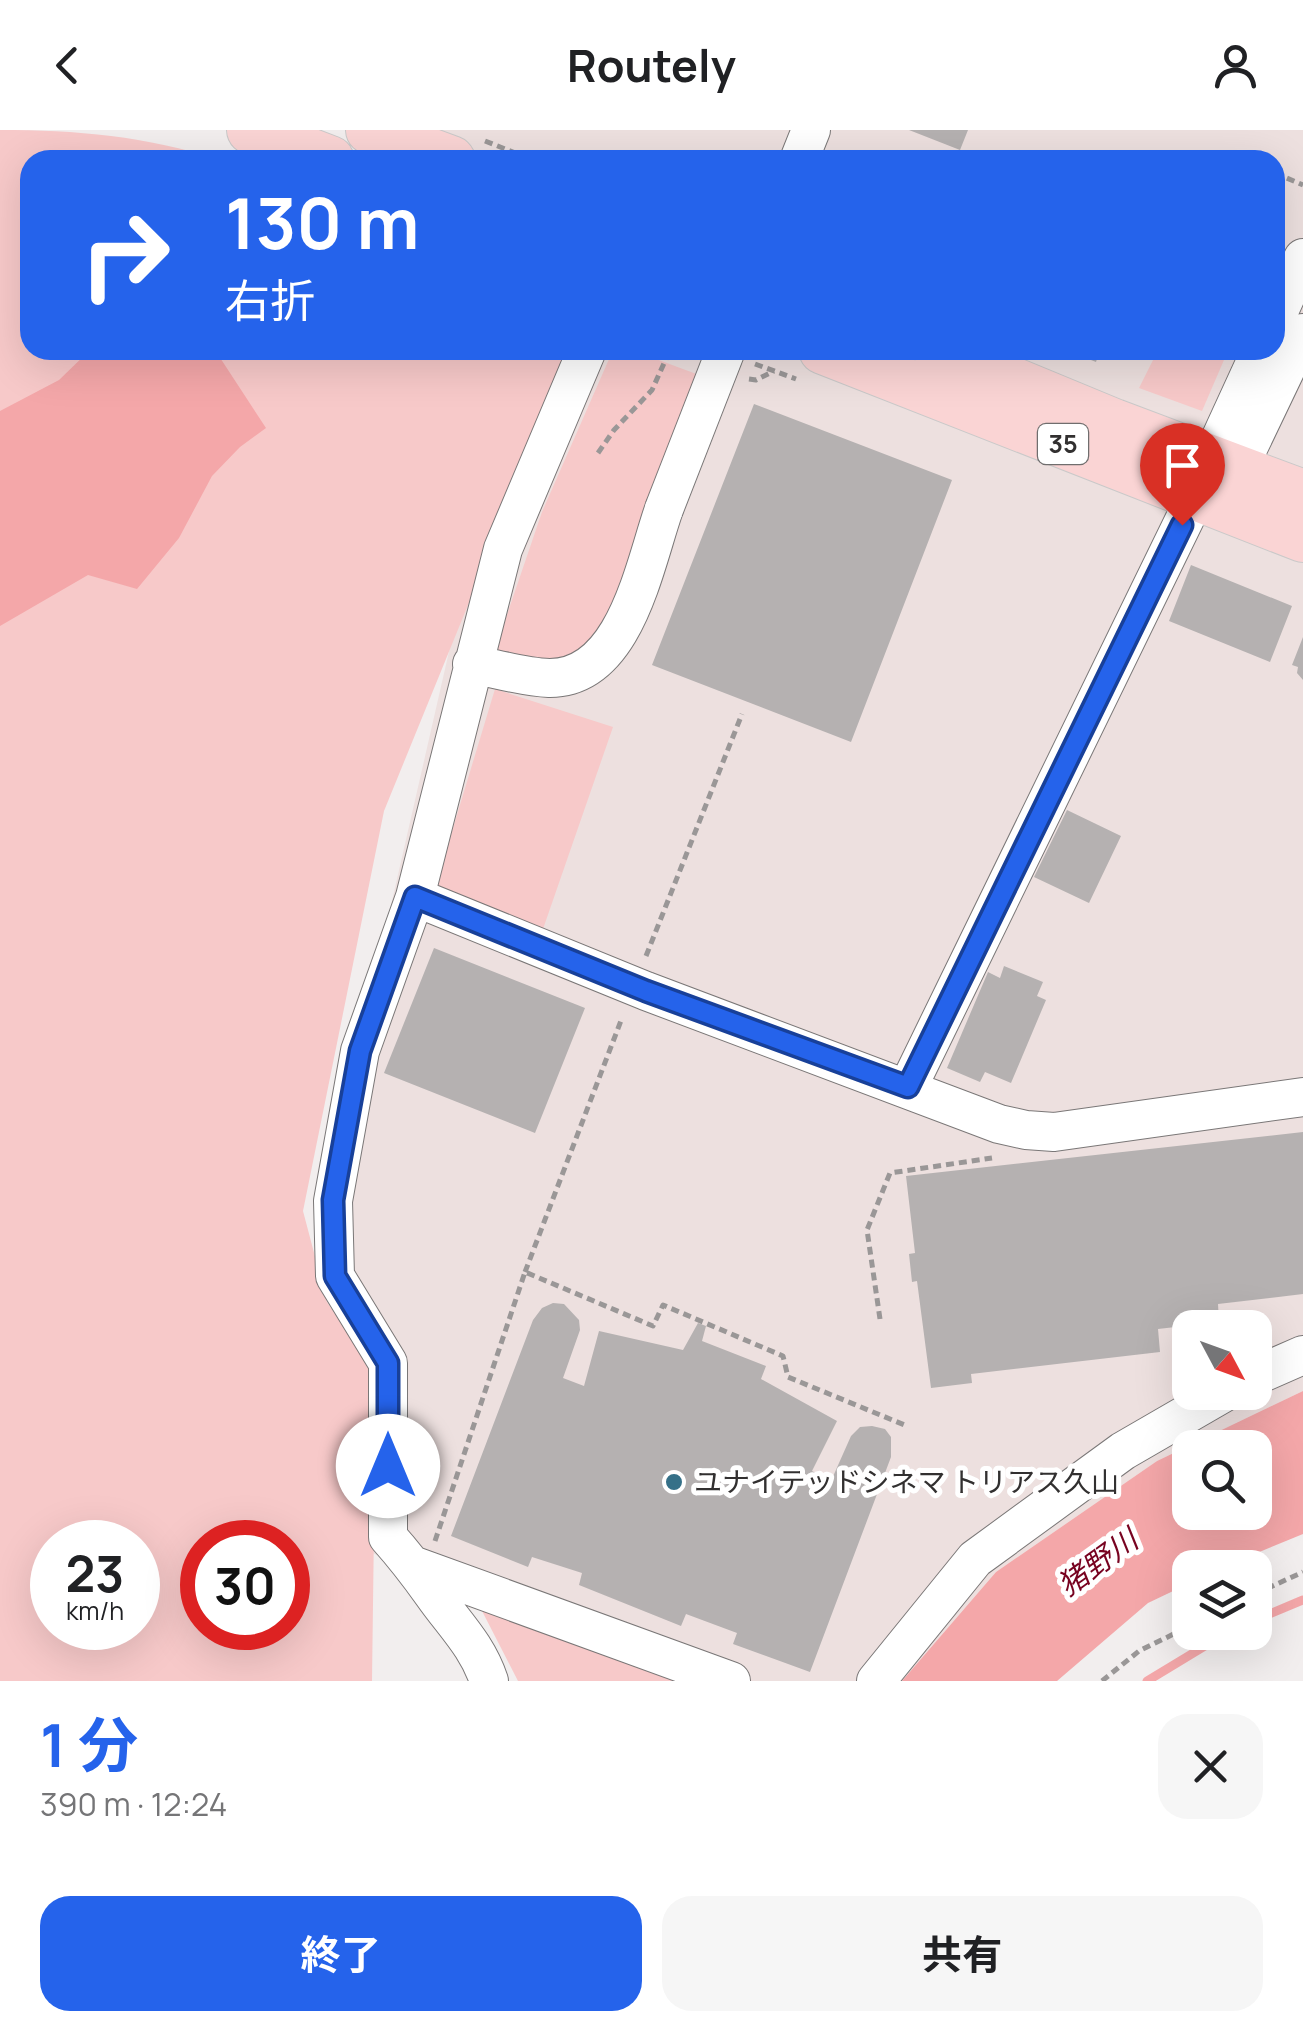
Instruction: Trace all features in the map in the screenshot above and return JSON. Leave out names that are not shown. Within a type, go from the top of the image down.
[{"type":"main road","points":[[250,130],[303,150]]},
{"type":"main road","name":"35","points":[[855,360],[1215,475],[1303,494]]},
{"type":"main road","name":"35","points":[[959,360],[1215,475],[1303,538]]},
{"type":"street","points":[[1285,298],[1303,258]]},
{"type":"street","points":[[908,1087],[1215,475],[1303,333]]},
{"type":"street","points":[[489,1681],[480,1656],[420,1568],[388,1538],[388,1363],[335,1276],[333,1200],[360,1051],[415,897],[503,548],[583,360]]},
{"type":"street","points":[[1215,475],[1257,360]]},
{"type":"street","points":[[472,664],[550,678],[580,673],[603,657],[621,633],[664,509],[731,363]]},
{"type":"street","points":[[415,897],[634,986],[999,1124],[1054,1132],[1303,1098]]},
{"type":"street","points":[[1272,1369],[1303,1355]]},
{"type":"street","points":[[876,1681],[975,1559],[1123,1450],[1193,1410]]},
{"type":"street","points":[[420,1568],[731,1681]]},
{"type":"path","points":[[423,140],[478,150]]},
{"type":"path","points":[[598,453],[652,390],[666,360]]},
{"type":"path","points":[[731,363],[756,380],[774,371]]},
{"type":"path","points":[[420,1568],[525,1272],[742,714]]},
{"type":"path","points":[[880,1319],[866,1230],[890,1172],[907,1168]]},
{"type":"path","points":[[525,1272],[654,1326],[663,1304],[783,1356],[788,1378],[907,1426]]},
{"type":"path","points":[[1272,1586],[1303,1572]]},
{"type":"path","points":[[1102,1681],[1139,1651],[1172,1635]]},
{"type":"shaded area","points":[[0,130],[111,136],[183,150],[20,150],[20,360],[568,360],[384,811],[303,1211],[327,1302],[376,1374],[372,1681],[0,1681]]},
{"type":"shaded area","points":[[385,130],[1303,130],[1303,1391],[1272,1406],[1272,1310],[1172,1310],[1172,1410],[1263,1410],[1222,1430],[1172,1430],[1172,1454],[996,1572],[902,1681],[687,1681],[372,1553],[376,1374],[327,1302],[317,1198],[389,914],[477,529],[555,360],[1285,360],[1285,150],[380,150]]},
{"type":"shaded area","points":[[609,360],[659,360],[699,375],[606,627],[581,656],[557,663],[495,650],[542,512]]},
{"type":"shaded area","points":[[1153,360],[1224,360],[1202,411],[1139,388]]},
{"type":"shaded area","points":[[495,689],[613,727],[543,929],[434,891]]},
{"type":"shaded area","points":[[481,1609],[678,1681],[518,1681]]},
{"type":"water","points":[[80,360],[222,360],[266,428],[240,447],[212,476],[179,538],[137,589],[88,575],[0,626],[0,411],[59,380]]},
{"type":"water","name":"猪野川","points":[[1303,1391],[1303,1534],[1264,1550],[1172,1550],[1172,1592],[1148,1603],[1057,1681],[902,1681],[996,1572],[1172,1454],[1172,1530],[1272,1530],[1272,1430],[1222,1430],[1263,1410],[1272,1410],[1272,1406]]},
{"type":"building","points":[[909,130],[968,130],[960,150]]},
{"type":"building","points":[[754,404],[952,480],[851,742],[652,665]]},
{"type":"building","points":[[1191,565],[1292,606],[1270,662],[1169,621]]},
{"type":"building","points":[[1303,637],[1303,680],[1297,673],[1298,667],[1292,665]]},
{"type":"building","points":[[1067,810],[1121,836],[1089,903],[1034,877]]},
{"type":"building","points":[[434,948],[585,1008],[535,1133],[384,1073]]},
{"type":"building","points":[[1004,966],[1043,982],[1037,996],[1046,1000],[1011,1083],[985,1072],[980,1082],[947,1068],[988,972],[1000,978]]},
{"type":"building","points":[[1303,1132],[1303,1294],[1218,1304],[1218,1310],[1172,1310],[1172,1327],[1158,1329],[1160,1352],[971,1374],[972,1383],[931,1388],[917,1281],[912,1282],[909,1254],[915,1253],[906,1176]]},
{"type":"building","points":[[564,1304],[579,1320],[580,1330],[563,1378],[584,1386],[599,1331],[683,1350],[698,1323],[706,1326],[702,1341],[766,1366],[761,1379],[837,1421],[812,1471],[831,1481],[851,1436],[860,1427],[885,1429],[891,1437],[891,1457],[810,1672],[733,1644],[737,1633],[686,1614],[681,1626],[579,1585],[582,1573],[532,1557],[528,1567],[451,1536],[533,1320],[542,1308]]},
{"type":"waterway","points":[[1272,1613],[1303,1600]]},
{"type":"waterway","points":[[1147,1681],[1198,1650]]},
{"type":"place","name":"ユナイテッドシネマ トリアス久山","points":[[674,1482]]},
{"type":"route","points":[[388,1466],[388,1363],[335,1276],[333,1200],[360,1051],[415,897],[646,991],[908,1087],[1182,525]]}]
